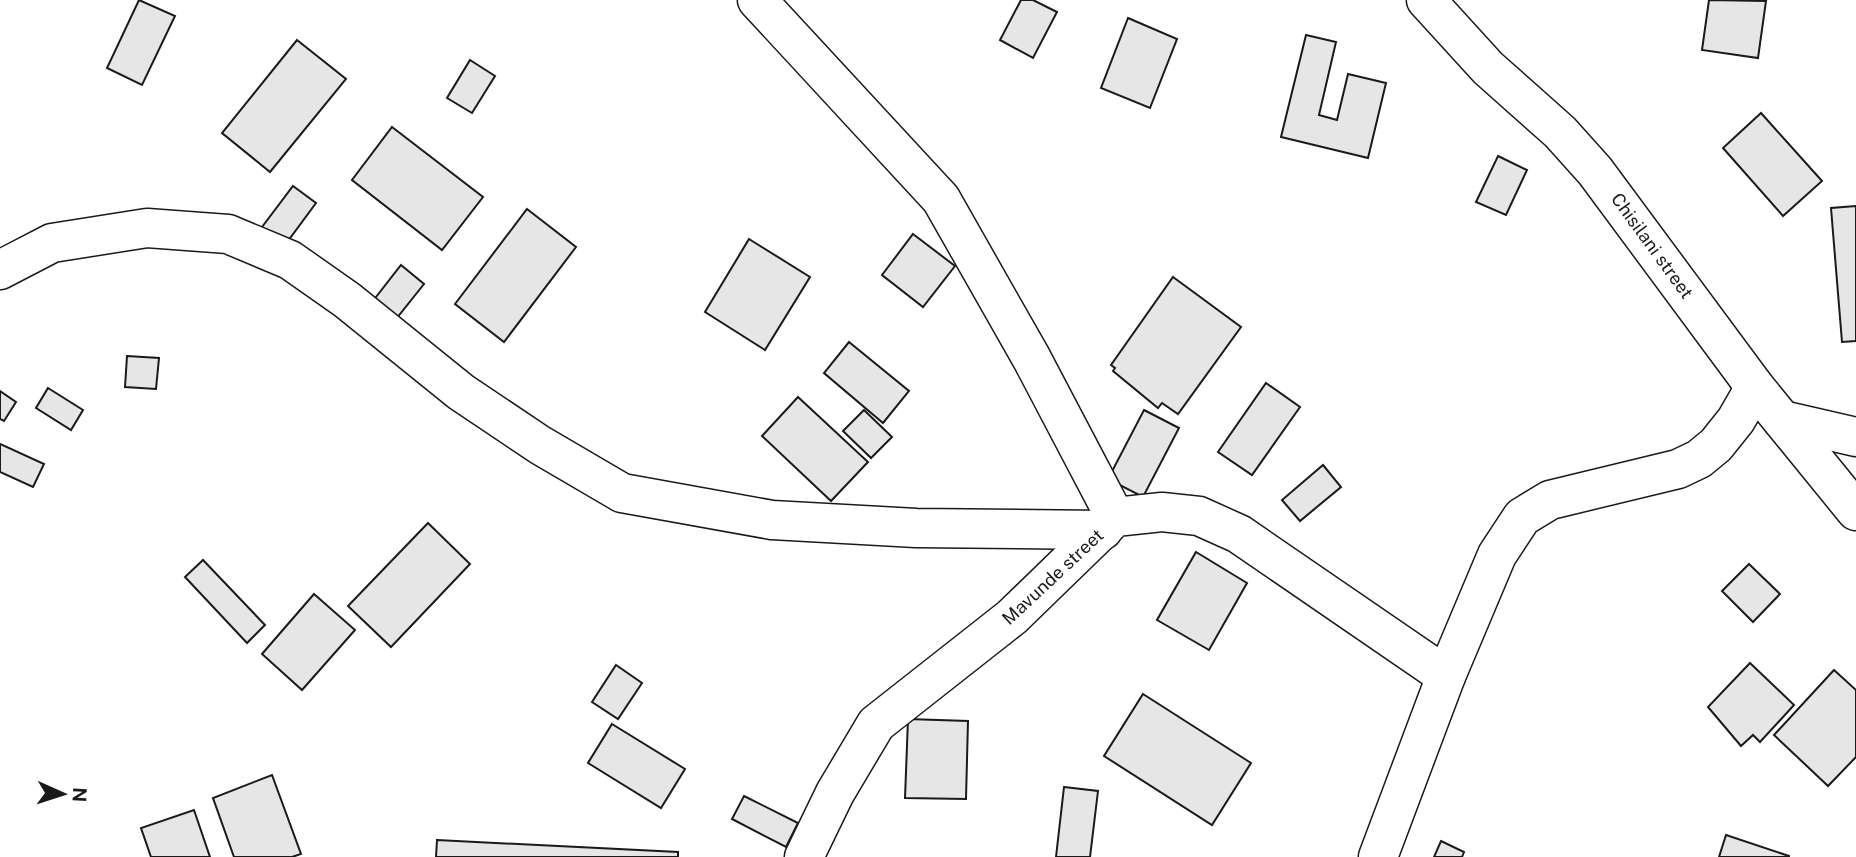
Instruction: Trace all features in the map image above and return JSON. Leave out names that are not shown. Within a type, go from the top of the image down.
[{"type":"street","points":[[0,270],[52,243],[147,228],[228,234],[290,260],[347,300],[461,392],[622,493],[772,520],[916,528],[1109,524],[1032,359],[941,199],[757,0]]},
{"type":"street","name":"Chisilani street","points":[[1426,0],[1488,68],[1560,132],[1595,171],[1755,387],[1856,511]]},
{"type":"street","points":[[1378,857],[1446,676],[1497,555],[1522,517],[1550,500],[1678,469],[1699,459],[1716,445],[1736,420],[1755,387]]},
{"type":"street","points":[[1782,420],[1856,437]]},
{"type":"street","name":"Mavunde street","points":[[804,857],[835,793],[876,724],[1012,617],[1109,524],[1162,512],[1199,516],[1239,534],[1446,676]]},
{"type":"building","points":[[139,0],[175,16],[142,85],[107,68]]},
{"type":"building","points":[[1021,0],[1033,0],[1057,12],[1033,58],[1000,40]]},
{"type":"building","points":[[1709,0],[1766,1],[1758,58],[1702,50]]},
{"type":"building","points":[[1128,18],[1177,39],[1150,108],[1101,88]]},
{"type":"building","points":[[1306,35],[1336,42],[1319,115],[1337,120],[1348,74],[1386,83],[1368,158],[1281,137]]},
{"type":"building","points":[[297,40],[346,79],[270,172],[222,133]]},
{"type":"building","points":[[470,60],[495,76],[472,113],[447,98]]},
{"type":"building","points":[[1761,113],[1822,181],[1783,216],[1723,148]]},
{"type":"building","points":[[392,127],[483,197],[442,250],[352,180]]},
{"type":"building","points":[[1498,156],[1527,170],[1506,215],[1476,202]]},
{"type":"building","points":[[293,186],[316,203],[282,249],[259,231]]},
{"type":"building","points":[[1856,206],[1856,341],[1842,342],[1831,208]]},
{"type":"building","points":[[527,209],[576,247],[504,342],[455,304]]},
{"type":"building","points":[[913,234],[955,266],[923,307],[882,275]]},
{"type":"building","points":[[749,239],[810,277],[765,350],[705,312]]},
{"type":"building","points":[[401,265],[424,284],[392,324],[369,306]]},
{"type":"building","points":[[1173,277],[1241,327],[1178,414],[1162,403],[1158,408],[1113,371],[1115,368],[1111,365]]},
{"type":"building","points":[[849,342],[909,391],[883,423],[824,373]]},
{"type":"building","points":[[127,356],[159,358],[156,389],[125,387]]},
{"type":"building","points":[[1266,383],[1300,407],[1252,475],[1218,452]]},
{"type":"building","points":[[48,388],[83,410],[71,430],[36,408]]},
{"type":"building","points":[[0,391],[16,402],[4,421],[0,419]]},
{"type":"building","points":[[798,397],[868,462],[831,501],[762,436]]},
{"type":"building","points":[[864,410],[892,437],[871,458],[843,431]]},
{"type":"building","points":[[1144,410],[1179,428],[1143,497],[1108,479]]},
{"type":"building","points":[[0,444],[44,464],[33,487],[0,472]]},
{"type":"building","points":[[1323,465],[1341,487],[1300,521],[1282,500]]},
{"type":"building","points":[[428,523],[470,564],[391,647],[348,606]]},
{"type":"building","points":[[1196,552],[1247,583],[1209,650],[1157,620]]},
{"type":"building","points":[[203,560],[265,625],[247,643],[185,577]]},
{"type":"building","points":[[1749,564],[1780,594],[1753,622],[1722,591]]},
{"type":"building","points":[[314,594],[355,630],[302,690],[262,654]]},
{"type":"building","points":[[1750,663],[1794,705],[1760,742],[1753,735],[1741,746],[1708,707]]},
{"type":"building","points":[[616,665],[642,683],[618,719],[592,702]]},
{"type":"building","points":[[1834,670],[1856,690],[1856,757],[1828,786],[1774,735]]},
{"type":"building","points":[[1143,694],[1251,763],[1212,825],[1104,756]]},
{"type":"building","points":[[908,719],[968,721],[966,799],[905,798]]},
{"type":"building","points":[[612,724],[685,769],[661,808],[588,763]]},
{"type":"building","points":[[272,775],[301,854],[292,857],[234,857],[213,798]]},
{"type":"building","points":[[1064,787],[1098,791],[1090,857],[1056,857]]},
{"type":"building","points":[[744,796],[798,823],[786,847],[732,819]]},
{"type":"building","points":[[194,810],[210,857],[151,857],[141,828]]},
{"type":"building","points":[[1726,835],[1789,856],[1789,857],[1719,857]]},
{"type":"building","points":[[437,840],[678,852],[678,857],[436,857]]},
{"type":"building","points":[[1441,841],[1464,852],[1462,857],[1434,857]]}]
